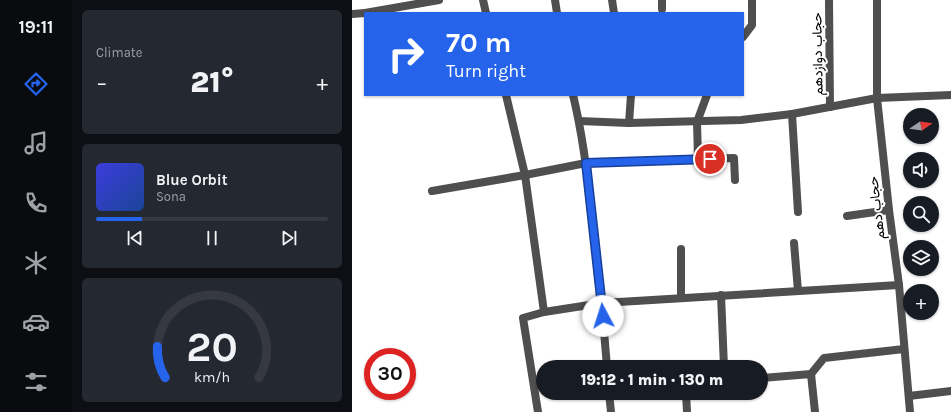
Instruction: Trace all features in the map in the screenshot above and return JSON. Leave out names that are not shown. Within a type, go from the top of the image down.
[{"type":"street","points":[[371,12],[438,0]]},
{"type":"street","points":[[483,0],[486,12]]},
{"type":"street","points":[[555,0],[557,12]]},
{"type":"street","points":[[612,0],[614,12]]},
{"type":"street","points":[[662,0],[662,9]]},
{"type":"street","points":[[744,36],[752,26],[752,0]]},
{"type":"street","name":"حجاب دوازدهم","points":[[829,0],[830,107]]},
{"type":"street","name":"حجاب دهم","points":[[877,0],[877,98],[889,210],[899,284],[910,412]]},
{"type":"street","points":[[352,14],[364,13]]},
{"type":"street","points":[[579,121],[629,123],[741,120],[792,114],[877,98],[951,95]]},
{"type":"street","points":[[506,96],[525,176],[544,312]]},
{"type":"street","points":[[572,96],[579,121],[586,163],[602,303],[606,360]]},
{"type":"street","points":[[629,123],[632,96]]},
{"type":"street","points":[[698,159],[697,122],[707,96]]},
{"type":"street","points":[[792,114],[798,212]]},
{"type":"street","points":[[432,191],[525,176],[586,163],[734,158],[735,180]]},
{"type":"street","points":[[847,216],[889,210]]},
{"type":"street","points":[[794,243],[798,291]]},
{"type":"street","points":[[681,249],[681,298]]},
{"type":"street","points":[[538,412],[523,318],[544,312],[602,303],[899,284]]},
{"type":"street","points":[[721,296],[724,360]]},
{"type":"street","points":[[815,412],[811,374],[824,358],[904,349]]},
{"type":"street","points":[[768,377],[811,374]]},
{"type":"street","points":[[909,396],[951,391]]},
{"type":"street","points":[[610,400],[611,412]]},
{"type":"street","points":[[686,400],[687,412]]},
{"type":"route","points":[[603,316],[586,163],[710,159]]}]
